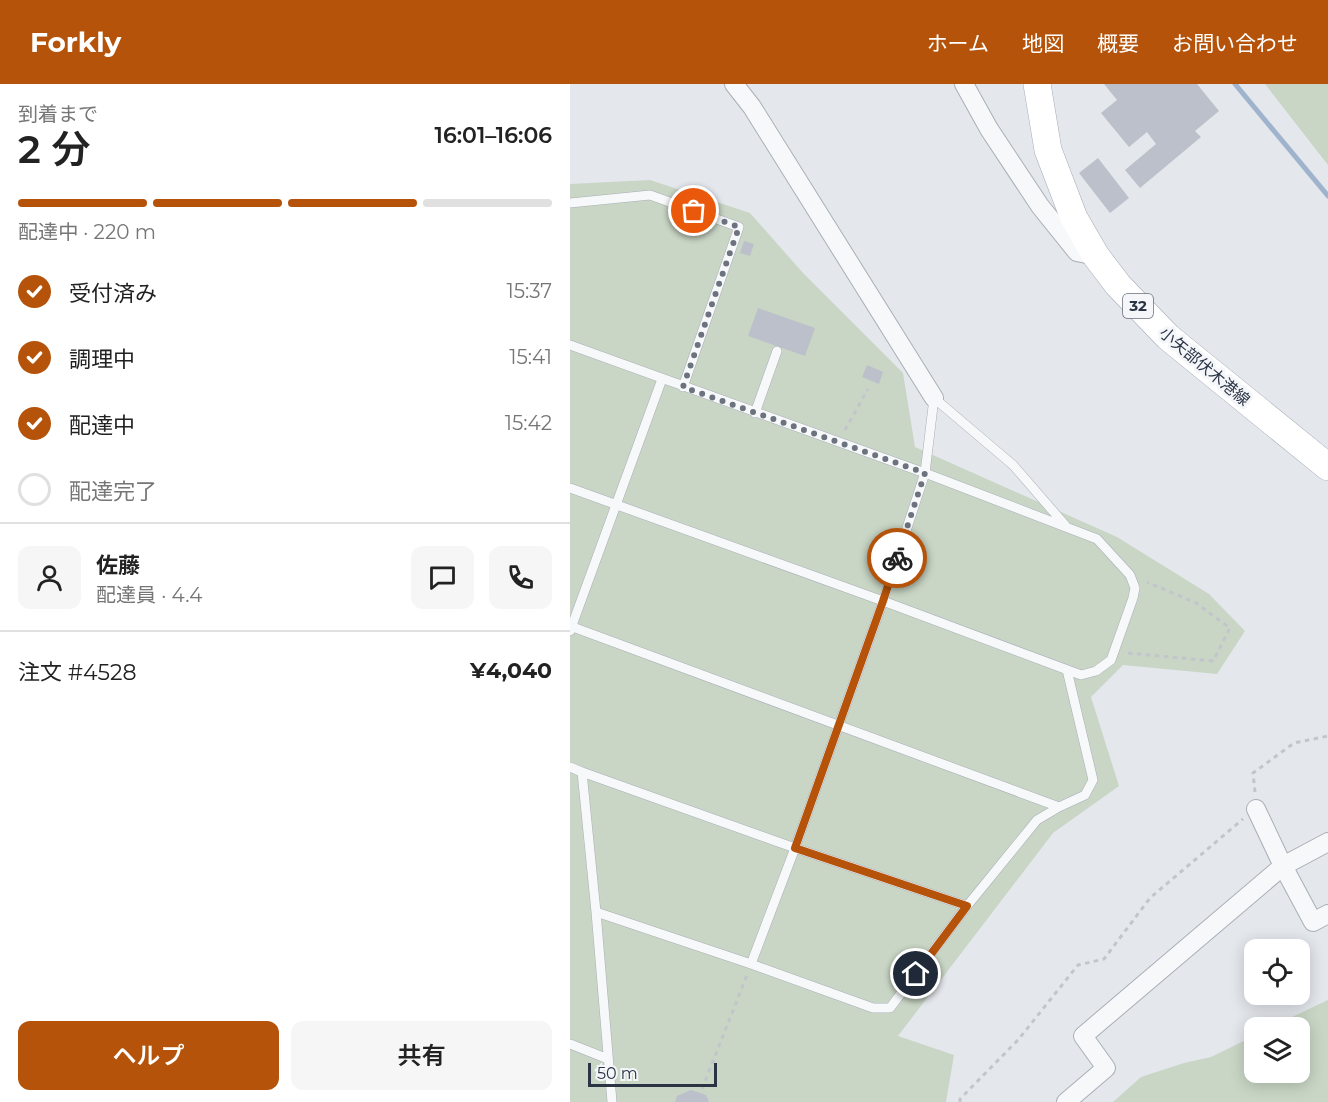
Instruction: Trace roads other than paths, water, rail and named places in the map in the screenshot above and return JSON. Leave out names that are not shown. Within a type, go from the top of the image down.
[{"type":"main road","name":"小矢部伏木港線","points":[[1037,84],[1048,150],[1074,218],[1096,256],[1118,285],[1168,337],[1328,467]]},
{"type":"street","points":[[734,84],[752,107],[934,398]]},
{"type":"street","points":[[964,84],[989,129],[1040,206],[1077,252],[1096,256]]},
{"type":"street","points":[[1256,809],[1313,922],[1328,914]]},
{"type":"street","points":[[1066,1102],[1106,1068],[1083,1036],[1283,866],[1328,842]]},
{"type":"lane","points":[[570,203],[650,195],[739,227],[683,387]]},
{"type":"lane","points":[[570,345],[925,473],[1097,539],[1130,575],[1135,588],[1111,660],[1096,671],[1081,675],[570,488]]},
{"type":"lane","points":[[755,412],[777,351]]},
{"type":"lane","points":[[662,379],[571,628],[1059,807]]},
{"type":"lane","points":[[751,964],[883,601],[925,473],[934,398]]},
{"type":"lane","points":[[934,398],[1013,465],[1068,528]]},
{"type":"lane","points":[[596,912],[873,1008],[890,1008],[1036,820],[1085,795],[1093,780],[1067,670]]},
{"type":"lane","points":[[570,767],[795,848],[967,906]]},
{"type":"lane","points":[[582,772],[612,1102]]},
{"type":"lane","points":[[570,1044],[608,1059]]},
{"type":"waterway","points":[[1235,84],[1328,196]]}]
